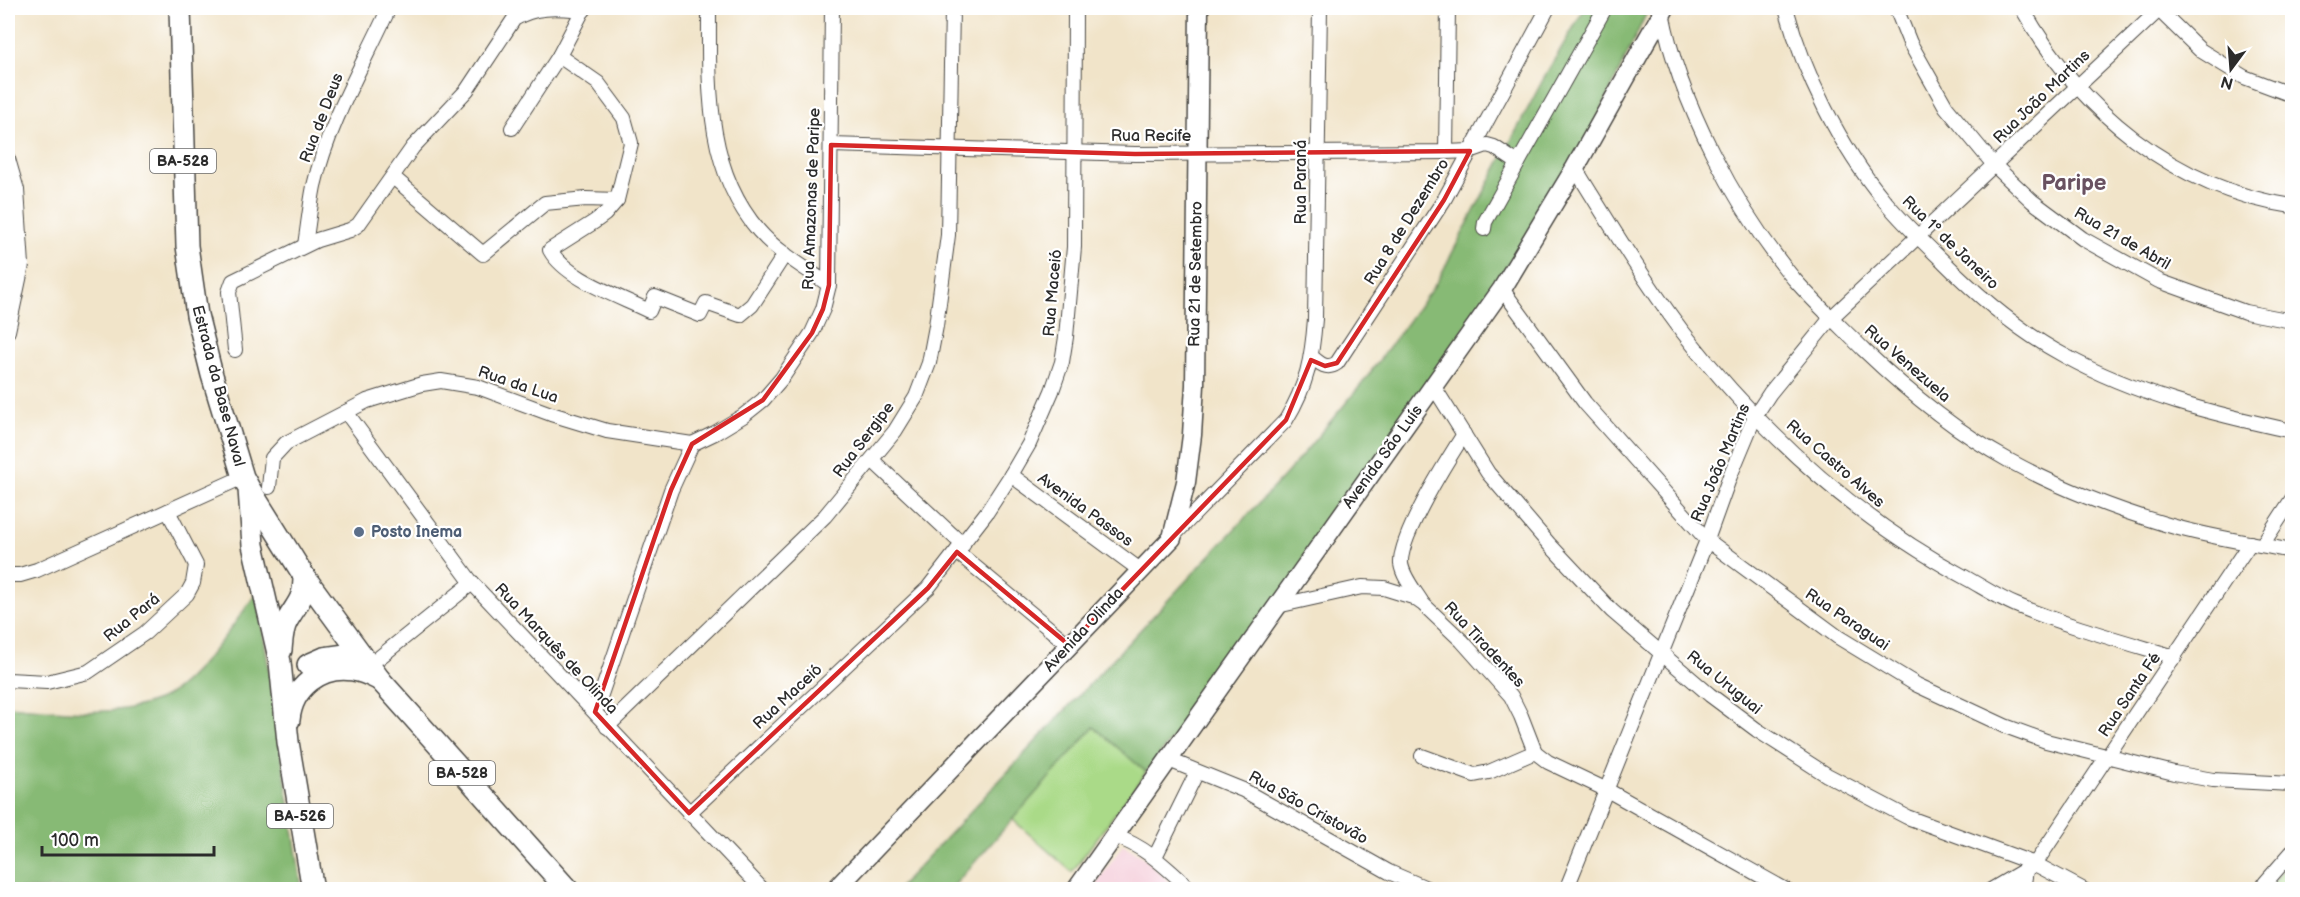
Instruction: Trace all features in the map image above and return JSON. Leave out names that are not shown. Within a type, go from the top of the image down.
[{"type":"main road","name":"Estrada da Base Naval","points":[[180,8],[185,202],[192,284],[212,375],[254,484]]},
{"type":"main road","name":"Rua 21 de Setembro","points":[[1172,538],[1186,482],[1195,385],[1199,8]]},
{"type":"main road","name":"Avenida São Luís","points":[[1076,890],[1502,288],[1575,168],[1664,10]]},
{"type":"main road","name":"BA-528","points":[[254,484],[304,576],[370,655],[380,680],[568,890]]},
{"type":"main road","name":"BA-526","points":[[254,484],[253,545],[279,663],[288,742],[313,890]]},
{"type":"main road","name":"Avenida Olinda","points":[[835,890],[1172,538]]},
{"type":"main road","name":"BA-526","points":[[279,663],[282,634],[287,621],[303,597],[304,576]]},
{"type":"main road","points":[[285,717],[288,684],[312,663],[324,658],[370,655]]},
{"type":"main road","points":[[288,742],[292,707],[297,694],[310,680],[336,670],[352,670],[380,680]]},
{"type":"street","name":"Rua de Deus","points":[[305,245],[315,185],[326,149],[354,77],[389,8]]},
{"type":"street","points":[[708,8],[709,98],[725,176],[741,206],[760,232],[785,254],[829,285]]},
{"type":"street","name":"Rua Amazonas de Paripe","points":[[692,444],[743,416],[763,400],[782,378],[812,333],[823,309],[829,285],[832,8]]},
{"type":"street","name":"Rua Sergipe","points":[[607,727],[825,516],[895,431],[916,397],[928,363],[936,326],[948,235],[952,8]]},
{"type":"street","name":"Rua Maceió","points":[[689,813],[928,588],[960,549],[1011,476],[1029,444],[1062,362],[1074,247],[1075,8]]},
{"type":"street","name":"Rua Paraná","points":[[1312,357],[1318,235],[1320,8]]},
{"type":"street","points":[[1446,152],[1448,8]]},
{"type":"street","name":"Rua 8 de Dezembro","points":[[1312,357],[1325,366],[1337,363],[1444,200],[1548,8]]},
{"type":"street","points":[[1484,229],[1485,222],[1605,8]]},
{"type":"street","name":"Rua 1º de Janeiro","points":[[1786,8],[1795,41],[1846,146],[1883,200],[1971,289],[2015,323],[2064,356],[2126,385],[2179,403],[2292,431]]},
{"type":"street","name":"Rua 21 de Abril","points":[[1896,8],[1910,43],[1946,107],[1994,165],[2032,201],[2083,239],[2159,281],[2245,312],[2292,321]]},
{"type":"street","points":[[2022,8],[2054,60],[2076,86],[2101,112],[2139,144],[2182,169],[2227,190],[2267,202],[2292,206]]},
{"type":"street","points":[[2159,8],[2200,50],[2244,77],[2292,95]]},
{"type":"street","name":"Rua João Martins","points":[[1566,890],[1707,540],[1730,476],[1755,416],[1770,393],[1831,318],[2159,8]]},
{"type":"street","points":[[235,350],[229,292],[231,284],[238,278],[305,245],[350,230],[358,225],[413,147],[467,90],[514,19],[523,13],[538,9],[584,9],[559,56],[512,128]]},
{"type":"street","name":"Rua Venezuela","points":[[1664,10],[1667,38],[1716,161],[1757,228],[1794,279],[1896,380],[1956,428],[2009,461],[2104,504],[2169,525],[2292,551]]},
{"type":"street","points":[[559,56],[598,83],[624,118],[631,136],[630,152],[617,200],[594,222],[550,250],[556,260],[580,277],[649,311],[655,297],[700,315],[706,303],[740,315],[752,305],[785,254]]},
{"type":"street","name":"Rua Recife","points":[[831,145],[1197,153],[1446,152],[1470,151],[1487,145],[1494,147],[1518,164]]},
{"type":"street","points":[[8,159],[17,190],[22,266],[8,331]]},
{"type":"street","name":"Rua Castro Alves","points":[[1575,168],[1624,246],[1682,330],[1755,416],[1833,488],[1894,536],[2014,604],[2088,631],[2175,657]]},
{"type":"street","points":[[393,177],[483,254],[545,203],[617,200]]},
{"type":"street","name":"Rua Paraguai","points":[[1502,288],[1585,404],[1707,540],[1838,637],[1917,685],[2036,738],[2174,773],[2212,780],[2292,784]]},
{"type":"street","name":"Avenida Olinda","points":[[1172,538],[1286,420],[1298,401],[1312,357]]},
{"type":"street","name":"Rua da Lua","points":[[254,484],[279,449],[346,412],[367,401],[422,384],[441,381],[478,387],[551,414],[607,431],[692,444]]},
{"type":"street","name":"Rua Uruguai","points":[[1434,387],[1488,473],[1549,544],[1612,611],[1661,654],[1757,730],[1827,775],[1907,817],[2084,890]]},
{"type":"street","name":"Rua Marquês de Olinda","points":[[346,412],[472,583],[763,890]]},
{"type":"street","points":[[1423,604],[1401,566],[1402,553],[1444,465],[1464,434]]},
{"type":"street","points":[[595,712],[670,489],[692,444]]},
{"type":"street","points":[[872,460],[960,549],[1069,645]]},
{"type":"street","name":"Avenida Passos","points":[[1011,476],[1140,570]]},
{"type":"street","points":[[8,574],[20,575],[37,570],[168,511],[254,484]]},
{"type":"street","name":"Rua Santa Fé","points":[[2031,867],[2175,657],[2256,544],[2292,499]]},
{"type":"street","name":"Rua Pará","points":[[8,680],[47,682],[88,672],[146,633],[187,594],[193,583],[196,565],[168,511]]},
{"type":"street","points":[[370,655],[472,583]]},
{"type":"street","name":"Rua Tiradentes","points":[[1277,606],[1362,587],[1384,588],[1413,597],[1462,641],[1511,696],[1535,752]]},
{"type":"street","points":[[1422,756],[1474,775],[1489,772],[1535,752],[1548,762],[1607,790],[1786,890]]},
{"type":"street","name":"Rua São Cristovão","points":[[1168,760],[1243,790],[1389,872],[1431,890]]},
{"type":"street","points":[[1155,857],[1197,772]]},
{"type":"street","points":[[1114,836],[1132,842],[1155,857],[1191,890]]},
{"type":"street","points":[[2263,890],[2265,883],[2292,852]]},
{"type":"street","points":[[1991,890],[2031,867]]},
{"type":"street","points":[[2023,890],[2031,867]]},
{"type":"street","points":[[1169,890],[1178,878]]},
{"type":"highlighted area","points":[[831,145],[1135,154],[1470,151],[1444,200],[1337,363],[1325,366],[1311,360],[1286,420],[1069,645],[957,552],[928,588],[689,813],[595,712],[671,490],[692,444],[763,400],[812,333],[823,309],[829,285]]},
{"type":"shaded area","points":[[1123,845],[1143,857],[1168,881],[1162,889],[1092,890]]},
{"type":"green space","points":[[1585,8],[1649,8],[1574,168],[1275,606],[1146,772],[1094,727],[951,889],[897,890],[1287,473],[1361,385],[1437,282],[1547,72]]},
{"type":"green space","points":[[257,592],[302,889],[8,889],[8,706],[83,712],[121,710],[158,700],[171,693],[198,668]]},
{"type":"green space","points":[[1094,727],[1146,772],[1072,872],[1012,819]]},
{"type":"green space","points":[[2292,859],[2292,889],[2269,889]]},
{"type":"place","name":"Posto Inema","points":[[359,532]]},
{"type":"district","name":"Paripe","points":[[2074,183]]}]
